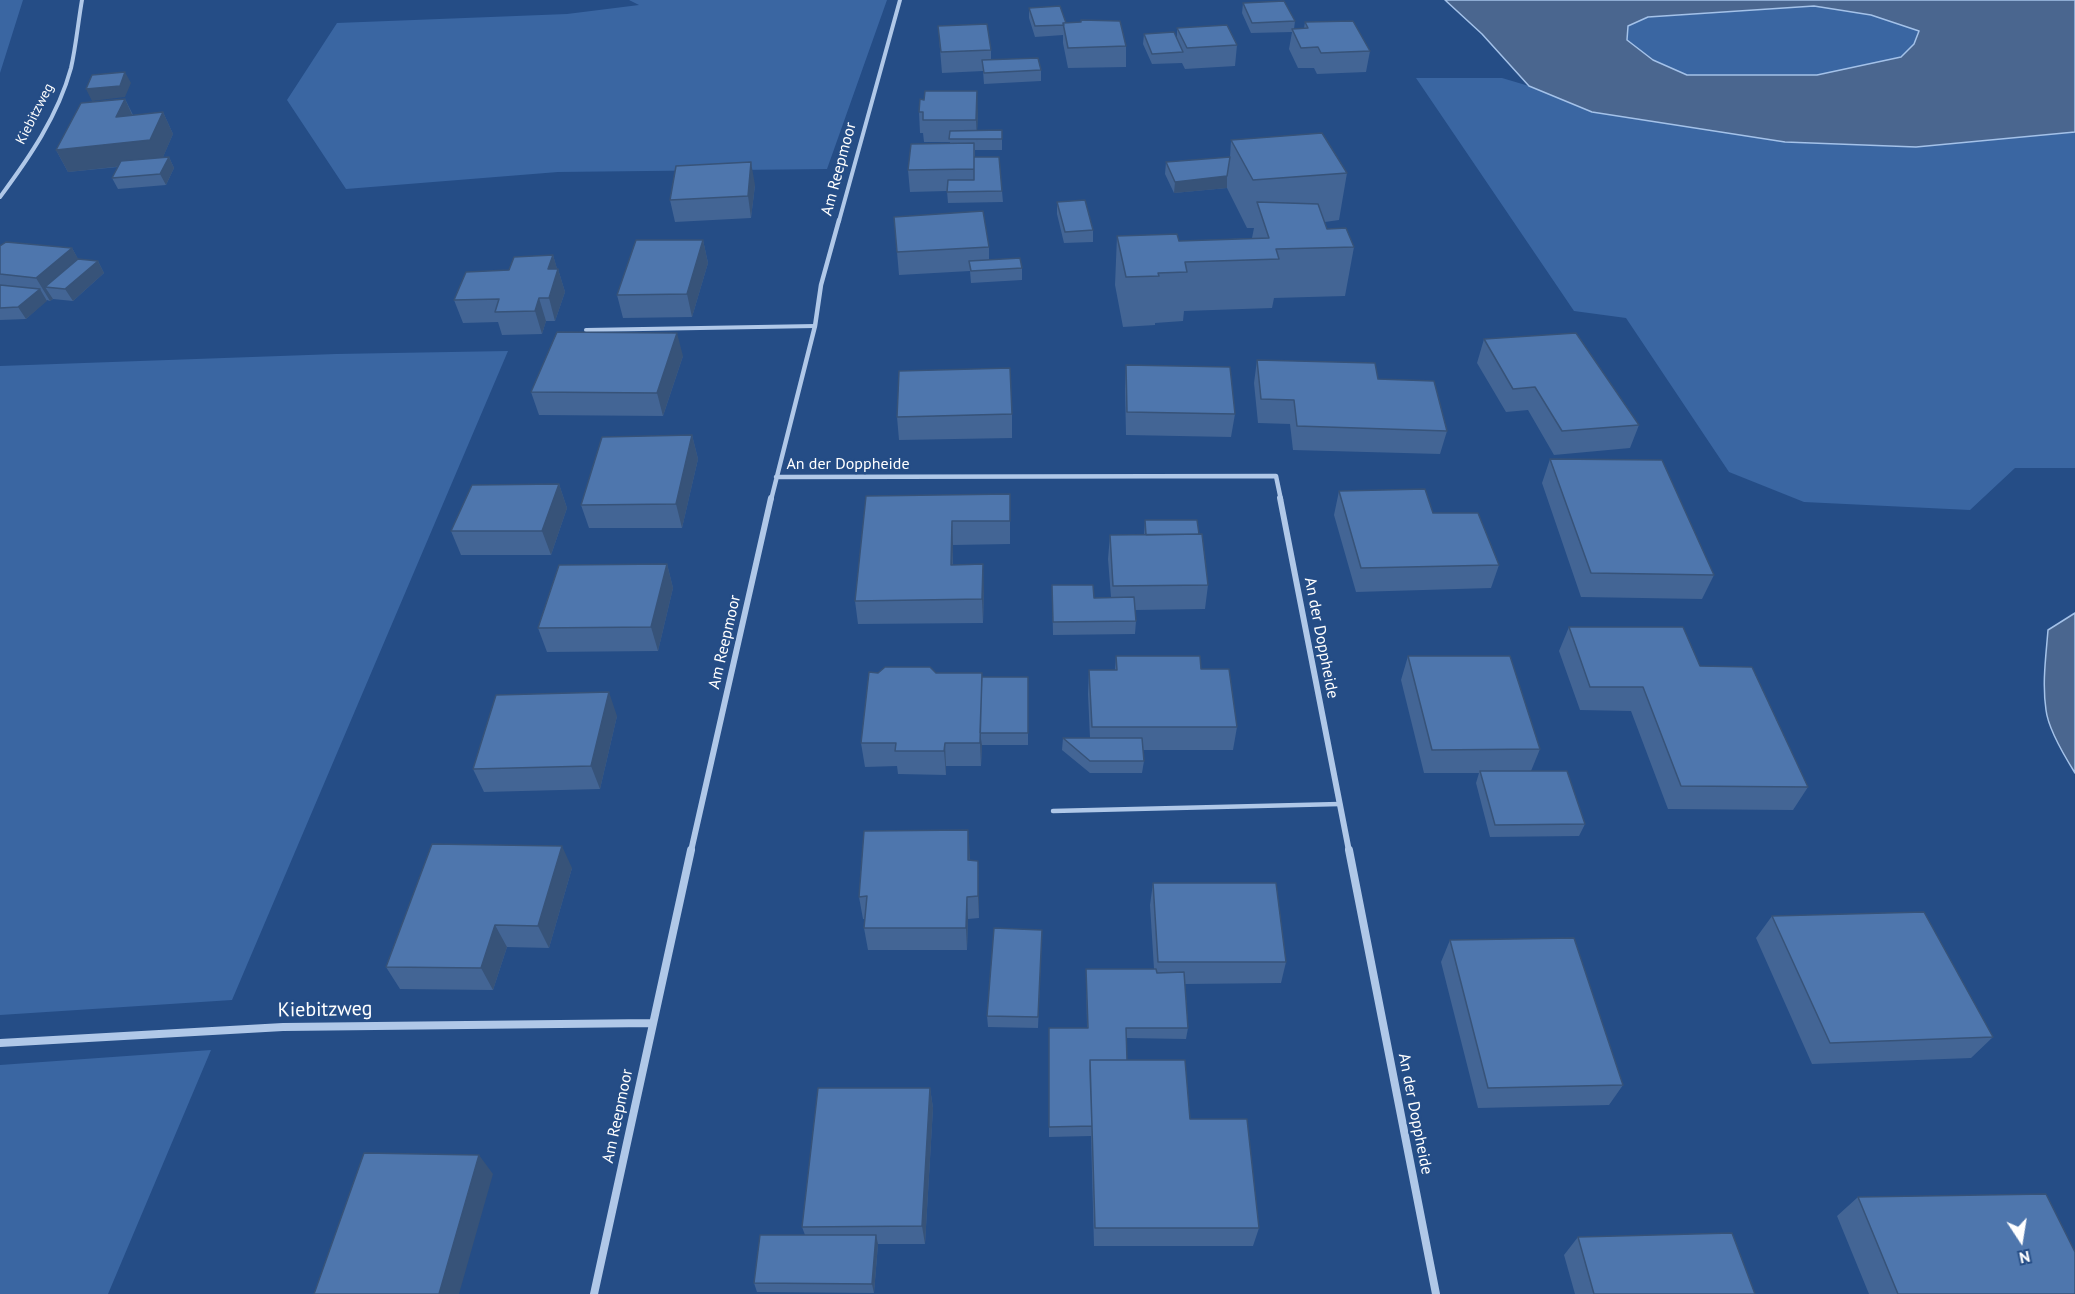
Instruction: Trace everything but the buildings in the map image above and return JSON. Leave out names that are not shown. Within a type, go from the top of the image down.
[{"type":"street","name":"Kiebitzweg","points":[[0,197],[23,167],[58,103],[69,76],[82,0]]},
{"type":"street","name":"Am Reepmoor","points":[[594,1294],[652,1023],[776,477],[815,326],[821,285],[900,0]]},
{"type":"street","name":"An der Doppheide","points":[[776,477],[1276,476],[1436,1294]]},
{"type":"street","name":"Kiebitzweg","points":[[0,1043],[283,1027],[652,1023]]},
{"type":"lane","points":[[586,330],[815,326]]},
{"type":"lane","points":[[1053,811],[1340,804]]},
{"type":"shaded area","points":[[0,0],[23,0],[0,73]]},
{"type":"shaded area","points":[[629,0],[887,0],[827,169],[558,172],[346,189],[287,100],[337,23],[567,14],[639,5]]},
{"type":"shaded area","points":[[1445,0],[2075,0],[2075,132],[1916,147],[1785,142],[1592,112],[1529,86],[1482,34]],"holes":[[[1814,6],[1871,15],[1919,31],[1914,44],[1901,57],[1817,75],[1687,75],[1653,60],[1627,40],[1628,26],[1648,17]]]},
{"type":"shaded area","points":[[1814,6],[1871,15],[1919,30],[1914,44],[1901,57],[1818,75],[1687,75],[1653,60],[1627,41],[1628,26],[1648,17]]},
{"type":"shaded area","points":[[1416,78],[1502,78],[1529,86],[1592,112],[1785,142],[1916,147],[2075,132],[2075,468],[2015,468],[1970,510],[1804,502],[1729,472],[1626,318],[1574,311]]},
{"type":"shaded area","points":[[508,351],[232,1000],[0,1015],[0,366],[336,354]]},
{"type":"shaded area","points":[[2075,613],[2075,773],[2053,734],[2047,717],[2044,690],[2048,630]]},
{"type":"shaded area","points":[[211,1050],[108,1294],[0,1294],[0,1065]]}]
